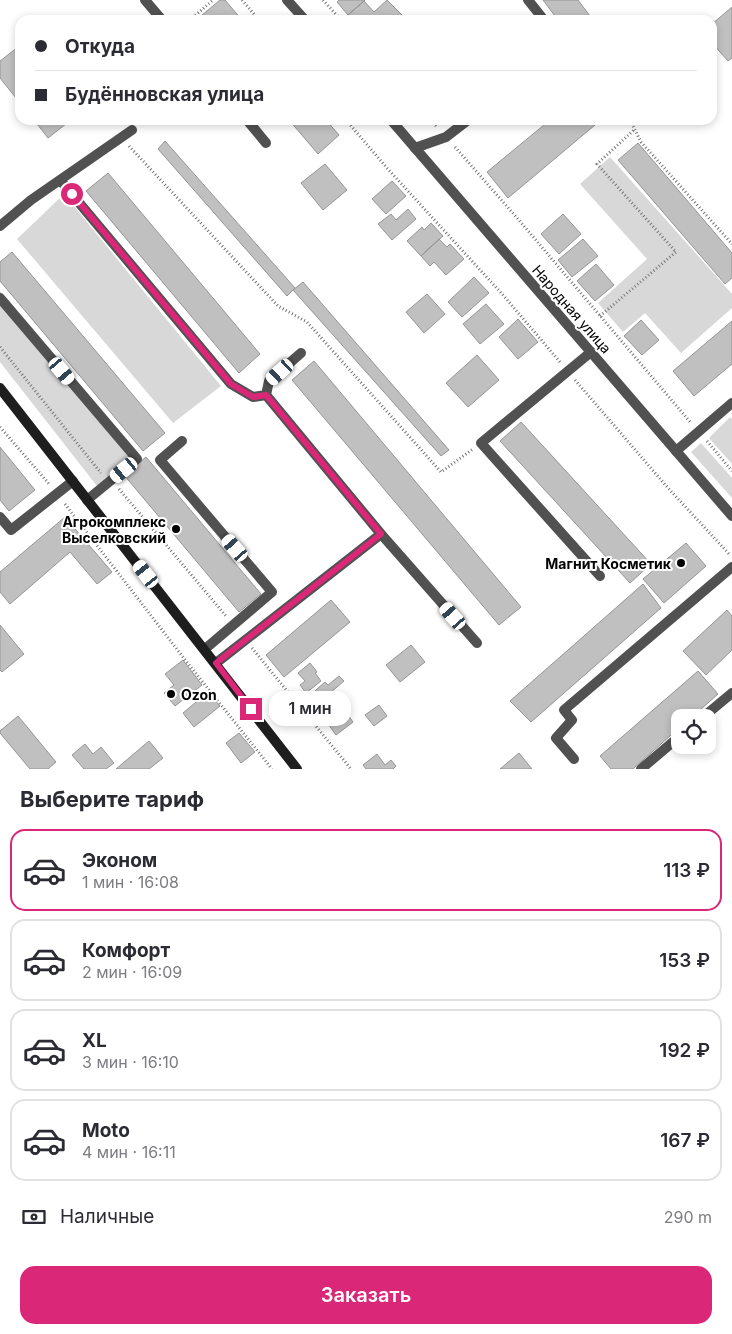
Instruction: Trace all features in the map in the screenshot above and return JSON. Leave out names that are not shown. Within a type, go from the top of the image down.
[{"type":"street","points":[[146,0],[158,15]]},
{"type":"street","points":[[287,0],[300,15]]},
{"type":"street","points":[[528,0],[540,15]]},
{"type":"street","points":[[251,125],[266,143]]},
{"type":"street","name":"Народная улица","points":[[395,125],[732,516]]},
{"type":"street","points":[[415,148],[446,137],[462,125]]},
{"type":"street","points":[[0,226],[30,200],[132,130]]},
{"type":"street","points":[[60,180],[231,384],[253,397],[266,395]]},
{"type":"street","points":[[0,298],[137,459],[87,500]]},
{"type":"street","points":[[591,352],[481,443],[600,576]]},
{"type":"street","points":[[266,395],[269,381],[301,353]]},
{"type":"street","points":[[0,388],[297,769]]},
{"type":"street","points":[[266,395],[381,534],[477,643]]},
{"type":"street","points":[[676,452],[732,403]]},
{"type":"street","points":[[182,441],[160,460],[272,592],[205,649]]},
{"type":"street","points":[[0,516],[11,530],[73,482]]},
{"type":"street","points":[[216,663],[381,534]]},
{"type":"street","points":[[574,759],[556,738],[572,720],[564,710],[732,567]]},
{"type":"street","points":[[713,709],[732,693]]},
{"type":"street","points":[[641,769],[671,744]]},
{"type":"path","points":[[196,15],[213,0]]},
{"type":"path","points":[[242,0],[255,15]]},
{"type":"path","points":[[323,0],[336,15]]},
{"type":"path","points":[[350,125],[503,295],[668,488],[732,558]]},
{"type":"path","points":[[435,125],[518,219],[732,471]]},
{"type":"path","points":[[633,125],[641,142],[732,244]]},
{"type":"path","points":[[600,316],[676,252],[596,164],[635,129]]},
{"type":"path","points":[[121,137],[278,306],[307,322],[441,472],[481,443]]},
{"type":"path","points":[[0,347],[103,475],[117,486],[233,625]]},
{"type":"path","points":[[0,426],[57,494],[272,769]]},
{"type":"path","points":[[246,640],[351,769]]},
{"type":"shaded area","points":[[610,157],[732,294],[732,308],[681,353],[645,313],[623,332],[598,303],[647,259],[580,184]]},
{"type":"shaded area","points":[[64,194],[221,386],[173,423],[17,239]]},
{"type":"shaded area","points":[[0,291],[135,455],[97,486],[0,362]]},
{"type":"shaded area","points":[[730,417],[732,419],[732,464],[709,438]]},
{"type":"shaded area","points":[[701,443],[732,478],[732,498],[691,452]]},
{"type":"building","points":[[220,0],[225,0],[238,15],[202,15]]},
{"type":"building","points":[[339,0],[365,0],[348,15],[337,2]]},
{"type":"building","points":[[387,0],[402,15],[348,15],[364,1],[374,12]]},
{"type":"building","points":[[543,0],[578,0],[589,15],[554,15]]},
{"type":"building","points":[[732,7],[732,58],[728,61],[717,49],[717,20]]},
{"type":"building","points":[[15,49],[15,97],[0,78],[0,61]]},
{"type":"building","points":[[38,125],[65,125],[48,138]]},
{"type":"building","points":[[293,125],[330,125],[339,135],[318,154]]},
{"type":"building","points":[[544,125],[595,125],[508,198],[487,172]]},
{"type":"building","points":[[165,141],[295,288],[287,296],[158,149]]},
{"type":"building","points":[[638,143],[732,253],[732,278],[725,284],[618,160]]},
{"type":"building","points":[[325,164],[347,190],[323,210],[301,183]]},
{"type":"building","points":[[108,173],[260,354],[239,373],[86,191]]},
{"type":"building","points":[[392,181],[406,196],[386,214],[372,199]]},
{"type":"building","points":[[408,209],[416,219],[392,240],[378,224],[391,214],[396,220]]},
{"type":"building","points":[[563,214],[581,234],[559,254],[541,234]]},
{"type":"building","points":[[431,223],[443,236],[421,256],[407,241],[422,227],[424,230]]},
{"type":"building","points":[[439,239],[447,247],[450,244],[464,259],[446,275],[434,262],[430,266],[421,256]]},
{"type":"building","points":[[583,239],[598,256],[572,277],[558,260]]},
{"type":"building","points":[[12,252],[165,433],[143,451],[0,281],[0,262]]},
{"type":"building","points":[[596,264],[614,285],[595,301],[577,281]]},
{"type":"building","points":[[474,277],[489,293],[462,317],[448,302]]},
{"type":"building","points":[[303,282],[449,450],[441,456],[293,290]]},
{"type":"building","points":[[427,294],[445,314],[424,333],[406,312]]},
{"type":"building","points":[[486,304],[504,324],[480,344],[463,324]]},
{"type":"building","points":[[518,319],[538,342],[518,359],[499,337]]},
{"type":"building","points":[[641,320],[659,340],[642,355],[624,336]]},
{"type":"building","points":[[732,321],[732,364],[694,396],[673,371]]},
{"type":"building","points":[[477,355],[499,380],[468,407],[446,383]]},
{"type":"building","points":[[314,361],[521,607],[499,625],[292,380]]},
{"type":"building","points":[[521,422],[651,564],[630,583],[500,441]]},
{"type":"building","points":[[0,447],[35,490],[9,511],[0,500]]},
{"type":"building","points":[[146,457],[261,594],[239,612],[124,475]]},
{"type":"building","points":[[65,517],[112,572],[97,584],[70,552],[10,604],[0,592],[0,572]]},
{"type":"building","points":[[686,543],[706,566],[664,603],[643,579]]},
{"type":"building","points":[[643,584],[661,608],[531,722],[510,701]]},
{"type":"building","points":[[331,600],[350,622],[284,677],[266,655]]},
{"type":"building","points":[[727,610],[732,616],[732,650],[706,675],[683,651]]},
{"type":"building","points":[[0,625],[24,654],[2,672],[0,670]]},
{"type":"building","points":[[411,645],[425,662],[400,682],[386,665]]},
{"type":"building","points":[[183,660],[202,685],[175,706],[164,693],[174,685],[165,674]]},
{"type":"building","points":[[310,663],[321,681],[306,693],[300,685],[305,681],[298,673]]},
{"type":"building","points":[[698,671],[718,694],[701,709],[671,709],[671,735],[633,769],[611,769],[600,756]]},
{"type":"building","points":[[339,676],[344,681],[315,706],[308,697],[325,682],[328,685]]},
{"type":"building","points":[[208,692],[220,706],[194,727],[183,713]]},
{"type":"building","points":[[379,705],[387,716],[374,726],[365,715]]},
{"type":"building","points":[[345,711],[353,722],[336,735],[328,724]]},
{"type":"building","points":[[18,716],[56,762],[48,769],[30,769],[0,733]]},
{"type":"building","points":[[239,733],[255,752],[241,763],[226,743]]},
{"type":"building","points":[[149,741],[163,758],[149,769],[116,769]]},
{"type":"building","points":[[85,744],[93,754],[101,747],[114,763],[106,769],[84,769],[72,755]]},
{"type":"building","points":[[519,753],[532,769],[500,769]]},
{"type":"building","points":[[377,754],[385,765],[391,760],[396,766],[393,769],[366,769],[363,765]]},
{"type":"place","name":"Агрокомплекс Выселковский","points":[[176,529]]},
{"type":"place","name":"Магнит Косметик","points":[[681,563]]},
{"type":"place","name":"Ozon","points":[[171,694]]},
{"type":"route","points":[[72,194],[231,384],[253,397],[266,395],[381,534],[216,663],[251,709]]}]
